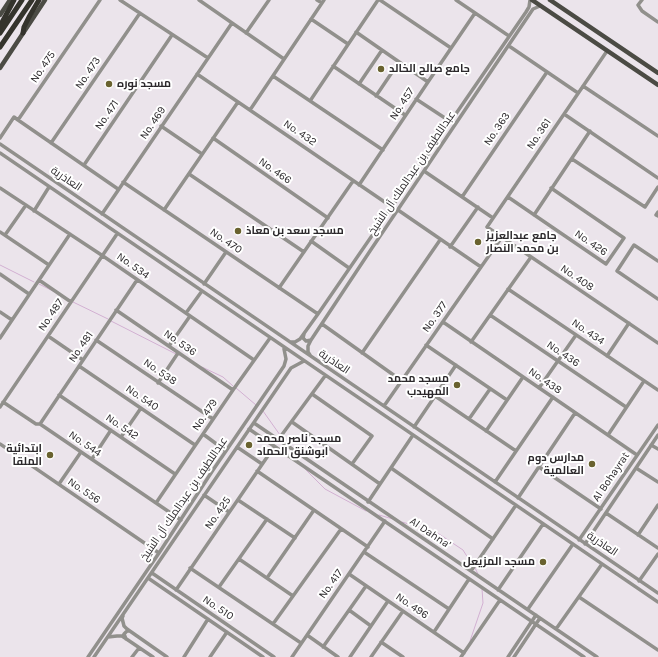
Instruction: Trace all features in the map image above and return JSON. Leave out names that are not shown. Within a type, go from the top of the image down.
[{"type":"highway","points":[[0,26],[14,0]]},
{"type":"highway","points":[[0,33],[22,0]]},
{"type":"highway","points":[[0,47],[32,0]]},
{"type":"highway","points":[[23,33],[24,27],[39,0]]},
{"type":"main road","points":[[0,15],[10,0]]},
{"type":"main road","points":[[0,68],[45,0]]},
{"type":"main road","points":[[531,0],[658,85]]},
{"type":"main road","points":[[550,0],[658,73]]},
{"type":"street","name":"No. 475","points":[[0,138],[14,118],[18,120],[100,0]]},
{"type":"street","points":[[120,0],[208,58]]},
{"type":"street","points":[[199,0],[284,59]]},
{"type":"street","points":[[246,33],[269,0]]},
{"type":"street","points":[[250,110],[323,2],[317,0]]},
{"type":"street","points":[[310,101],[379,0],[451,48]]},
{"type":"street","points":[[456,0],[509,36]]},
{"type":"street","name":"عبداللطيف بن عبدالملك آل الشيخ","points":[[290,342],[295,342],[304,334],[451,122],[529,7],[531,0]]},
{"type":"street","points":[[642,0],[638,5],[642,12],[658,22]]},
{"type":"street","name":"عبداللطيف بن عبدالملك آل الشيخ","points":[[310,356],[308,346],[322,324],[528,17],[533,10],[540,6]]},
{"type":"street","name":"No. 473","points":[[51,143],[140,13]]},
{"type":"street","name":"No. 457","points":[[359,185],[475,13]]},
{"type":"street","points":[[524,14],[528,14],[528,17]]},
{"type":"street","points":[[312,19],[348,44]]},
{"type":"street","name":"No. 469","points":[[99,221],[118,189],[232,23]]},
{"type":"street","points":[[356,32],[428,82]]},
{"type":"street","name":"No. 471","points":[[84,165],[172,35]]},
{"type":"street","points":[[509,46],[578,93]]},
{"type":"street","points":[[359,84],[382,50]]},
{"type":"street","points":[[499,51],[504,54]]},
{"type":"street","name":"No. 361","points":[[487,227],[607,51]]},
{"type":"street","points":[[376,96],[399,62]]},
{"type":"street","points":[[333,66],[406,115]]},
{"type":"street","name":"No. 363","points":[[462,197],[547,72]]},
{"type":"street","name":"No. 432","points":[[197,74],[392,207]]},
{"type":"street","points":[[273,76],[383,150]]},
{"type":"street","points":[[583,86],[658,136]]},
{"type":"street","points":[[416,99],[451,122]]},
{"type":"street","points":[[164,210],[238,102]]},
{"type":"street","points":[[564,114],[658,178]]},
{"type":"street","points":[[18,120],[118,189]]},
{"type":"street","points":[[161,126],[202,154]]},
{"type":"street","points":[[534,214],[590,132]]},
{"type":"street","name":"No. 466","points":[[213,138],[328,218]]},
{"type":"street","name":"العاذرية","points":[[0,144],[658,594]]},
{"type":"street","name":"العاذرية","points":[[0,153],[49,188],[658,602]]},
{"type":"street","points":[[572,159],[645,207],[658,187]]},
{"type":"street","points":[[424,171],[493,218]]},
{"type":"street","points":[[189,174],[304,252]]},
{"type":"street","points":[[279,288],[353,181]]},
{"type":"street","name":"No. 470","points":[[123,182],[318,314]]},
{"type":"street","name":"No. 534","points":[[0,188],[103,256],[254,360]]},
{"type":"street","points":[[34,211],[49,188]]},
{"type":"street","name":"No. 426","points":[[508,197],[606,264],[624,238],[552,188]]},
{"type":"street","points":[[5,235],[26,205]]},
{"type":"street","points":[[450,247],[478,207]]},
{"type":"street","points":[[398,210],[481,267]]},
{"type":"street","points":[[658,212],[656,214],[658,216]]},
{"type":"street","name":"No. 408","points":[[487,227],[658,343]]},
{"type":"street","points":[[0,232],[49,265]]},
{"type":"street","points":[[0,338],[70,234]]},
{"type":"street","name":"No. 487","points":[[0,407],[117,234]]},
{"type":"street","name":"No. 377","points":[[384,406],[502,237]]},
{"type":"street","points":[[362,353],[440,240]]},
{"type":"street","points":[[311,241],[349,268]]},
{"type":"street","points":[[658,261],[634,245],[617,271],[658,299]]},
{"type":"street","points":[[365,247],[370,251]]},
{"type":"street","points":[[204,284],[226,252]]},
{"type":"street","points":[[472,342],[531,257]]},
{"type":"street","points":[[0,274],[29,294]]},
{"type":"street","points":[[39,280],[71,302]]},
{"type":"street","name":"No. 481","points":[[40,424],[137,280]]},
{"type":"street","name":"No. 434","points":[[508,289],[658,390]]},
{"type":"street","points":[[186,313],[202,291]]},
{"type":"street","points":[[235,314],[240,308]]},
{"type":"street","name":"No. 536","points":[[116,310],[233,390]]},
{"type":"street","points":[[0,312],[12,320]]},
{"type":"street","name":"No. 436","points":[[490,315],[626,407]]},
{"type":"street","points":[[169,346],[190,316]]},
{"type":"street","name":"No. 438","points":[[442,322],[637,455]]},
{"type":"street","points":[[607,356],[629,323]]},
{"type":"street","points":[[322,324],[402,380]]},
{"type":"street","points":[[304,334],[306,341],[312,340]]},
{"type":"street","points":[[539,388],[576,335]]},
{"type":"street","points":[[48,336],[83,360]]},
{"type":"street","name":"No. 479","points":[[156,503],[270,338]]},
{"type":"street","name":"No. 538","points":[[96,340],[213,419]]},
{"type":"street","points":[[426,345],[507,400]]},
{"type":"street","points":[[284,348],[286,362],[290,363],[291,368]]},
{"type":"street","points":[[158,382],[178,353]]},
{"type":"street","name":"عبداللطيف بن عبدالملك آل الشيخ","points":[[94,657],[291,368],[304,361]]},
{"type":"street","name":"عبداللطيف بن عبدالملك آل الشيخ","points":[[88,657],[286,362]]},
{"type":"street","points":[[414,427],[456,365]]},
{"type":"street","name":"No. 540","points":[[79,366],[196,445]]},
{"type":"street","points":[[278,440],[325,376]]},
{"type":"street","points":[[486,431],[523,377]]},
{"type":"street","points":[[608,435],[644,381]]},
{"type":"street","points":[[349,391],[353,385]]},
{"type":"street","points":[[469,419],[490,389]]},
{"type":"street","points":[[312,394],[372,436],[352,464]]},
{"type":"street","name":"No. 542","points":[[59,395],[175,474]]},
{"type":"street","points":[[435,396],[516,451]]},
{"type":"street","points":[[495,482],[552,397]]},
{"type":"street","name":"No. 544","points":[[3,402],[36,424],[40,424],[181,520]]},
{"type":"street","points":[[258,404],[264,408]]},
{"type":"street","points":[[121,437],[141,408]]},
{"type":"street","points":[[518,498],[575,412]]},
{"type":"street","points":[[292,422],[380,484]]},
{"type":"street","name":"Al Dahna'","points":[[254,423],[597,657]]},
{"type":"street","name":"Al Bohayrat","points":[[579,540],[658,425]]},
{"type":"street","points":[[255,433],[253,428],[258,426]]},
{"type":"street","name":"Al Dahna'","points":[[249,429],[584,657]]},
{"type":"street","points":[[92,459],[111,430]]},
{"type":"street","points":[[203,434],[226,450]]},
{"type":"street","points":[[368,502],[414,435]]},
{"type":"street","name":"Al Bohayrat","points":[[585,544],[658,435]]},
{"type":"street","name":"No. 556","points":[[0,444],[159,553]]},
{"type":"street","points":[[651,445],[658,450]]},
{"type":"street","points":[[237,447],[262,464]]},
{"type":"street","name":"No. 425","points":[[176,590],[274,447]]},
{"type":"street","points":[[58,484],[81,452]]},
{"type":"street","points":[[449,459],[453,454]]},
{"type":"street","points":[[539,467],[601,509]]},
{"type":"street","points":[[391,468],[493,539]]},
{"type":"street","points":[[636,468],[658,482]]},
{"type":"street","points":[[213,470],[219,474]]},
{"type":"street","points":[[257,471],[368,547]]},
{"type":"street","points":[[204,495],[229,512]]},
{"type":"street","points":[[238,500],[294,538]]},
{"type":"street","points":[[638,535],[658,504]]},
{"type":"street","points":[[471,571],[516,505]]},
{"type":"street","points":[[267,578],[314,510]]},
{"type":"street","points":[[654,511],[658,513]]},
{"type":"street","points":[[606,513],[658,548]]},
{"type":"street","name":"No. 417","points":[[292,657],[364,552],[386,522],[392,517]]},
{"type":"street","points":[[219,587],[267,519]]},
{"type":"street","points":[[498,590],[543,524]]},
{"type":"street","points":[[273,624],[341,529]]},
{"type":"street","points":[[528,609],[573,544]]},
{"type":"street","points":[[364,552],[449,609]]},
{"type":"street","points":[[639,581],[658,554]]},
{"type":"street","points":[[239,559],[293,596]]},
{"type":"street","points":[[556,629],[602,564]]},
{"type":"street","points":[[190,568],[301,643]]},
{"type":"street","name":"No. 510","points":[[152,573],[274,657]]},
{"type":"street","name":"No. 496","points":[[349,574],[464,652]]},
{"type":"street","points":[[153,582],[151,577],[156,576]]},
{"type":"street","name":"No. 510","points":[[148,578],[263,657]]},
{"type":"street","points":[[434,632],[469,579]]},
{"type":"street","points":[[323,646],[366,586]]},
{"type":"street","points":[[579,597],[658,650]]},
{"type":"street","points":[[461,657],[500,600]]},
{"type":"street","points":[[350,657],[388,601]]},
{"type":"street","points":[[349,610],[371,626]]},
{"type":"street","points":[[371,657],[403,610]]},
{"type":"street","points":[[125,611],[122,618],[124,626],[167,657]]},
{"type":"street","points":[[508,657],[536,615]]},
{"type":"street","points":[[520,657],[515,656],[540,618]]},
{"type":"street","points":[[184,657],[208,619]]},
{"type":"street","points":[[126,639],[124,634],[127,631],[130,631]]},
{"type":"street","points":[[210,657],[226,632]]},
{"type":"street","points":[[307,635],[338,657]]},
{"type":"street","points":[[108,638],[122,636],[152,657]]},
{"type":"street","points":[[381,642],[403,657]]},
{"type":"street","points":[[132,657],[138,648]]},
{"type":"waterway","points":[[0,265],[34,282]]},
{"type":"waterway","points":[[39,284],[53,291]]},
{"type":"waterway","points":[[73,302],[108,319]]},
{"type":"waterway","points":[[111,321],[176,354]]},
{"type":"waterway","points":[[202,367],[223,377],[233,386]]},
{"type":"waterway","points":[[236,388],[256,405]]},
{"type":"waterway","points":[[263,411],[280,435]]},
{"type":"waterway","points":[[281,437],[285,443]]},
{"type":"waterway","points":[[291,450],[298,461]]},
{"type":"waterway","points":[[304,468],[325,489],[366,511]]},
{"type":"waterway","points":[[379,515],[393,519]]},
{"type":"waterway","points":[[402,522],[436,532],[463,550],[473,566]]},
{"type":"waterway","points":[[475,568],[478,574]]},
{"type":"waterway","points":[[470,641],[483,603],[482,589]]},
{"type":"place","name":"جامع صالح الخالد","points":[[381,69]]},
{"type":"place","name":"مسجد نوره","points":[[109,84]]},
{"type":"place","name":"مسجد سعد بن معاذ","points":[[238,231]]},
{"type":"place","name":"جامع عبدالعزيز بن محمد النصار","points":[[478,242]]},
{"type":"place","name":"مسجد محمد المهيدب","points":[[457,385]]},
{"type":"place","name":"مسجد ناصر محمد ابوشنق الحماد","points":[[249,445]]},
{"type":"place","name":"ابتدائية الملقا","points":[[50,455]]},
{"type":"place","name":"مدارس دوم العالمية","points":[[592,464]]},
{"type":"place","name":"مسجد المزيعل","points":[[543,562]]}]
